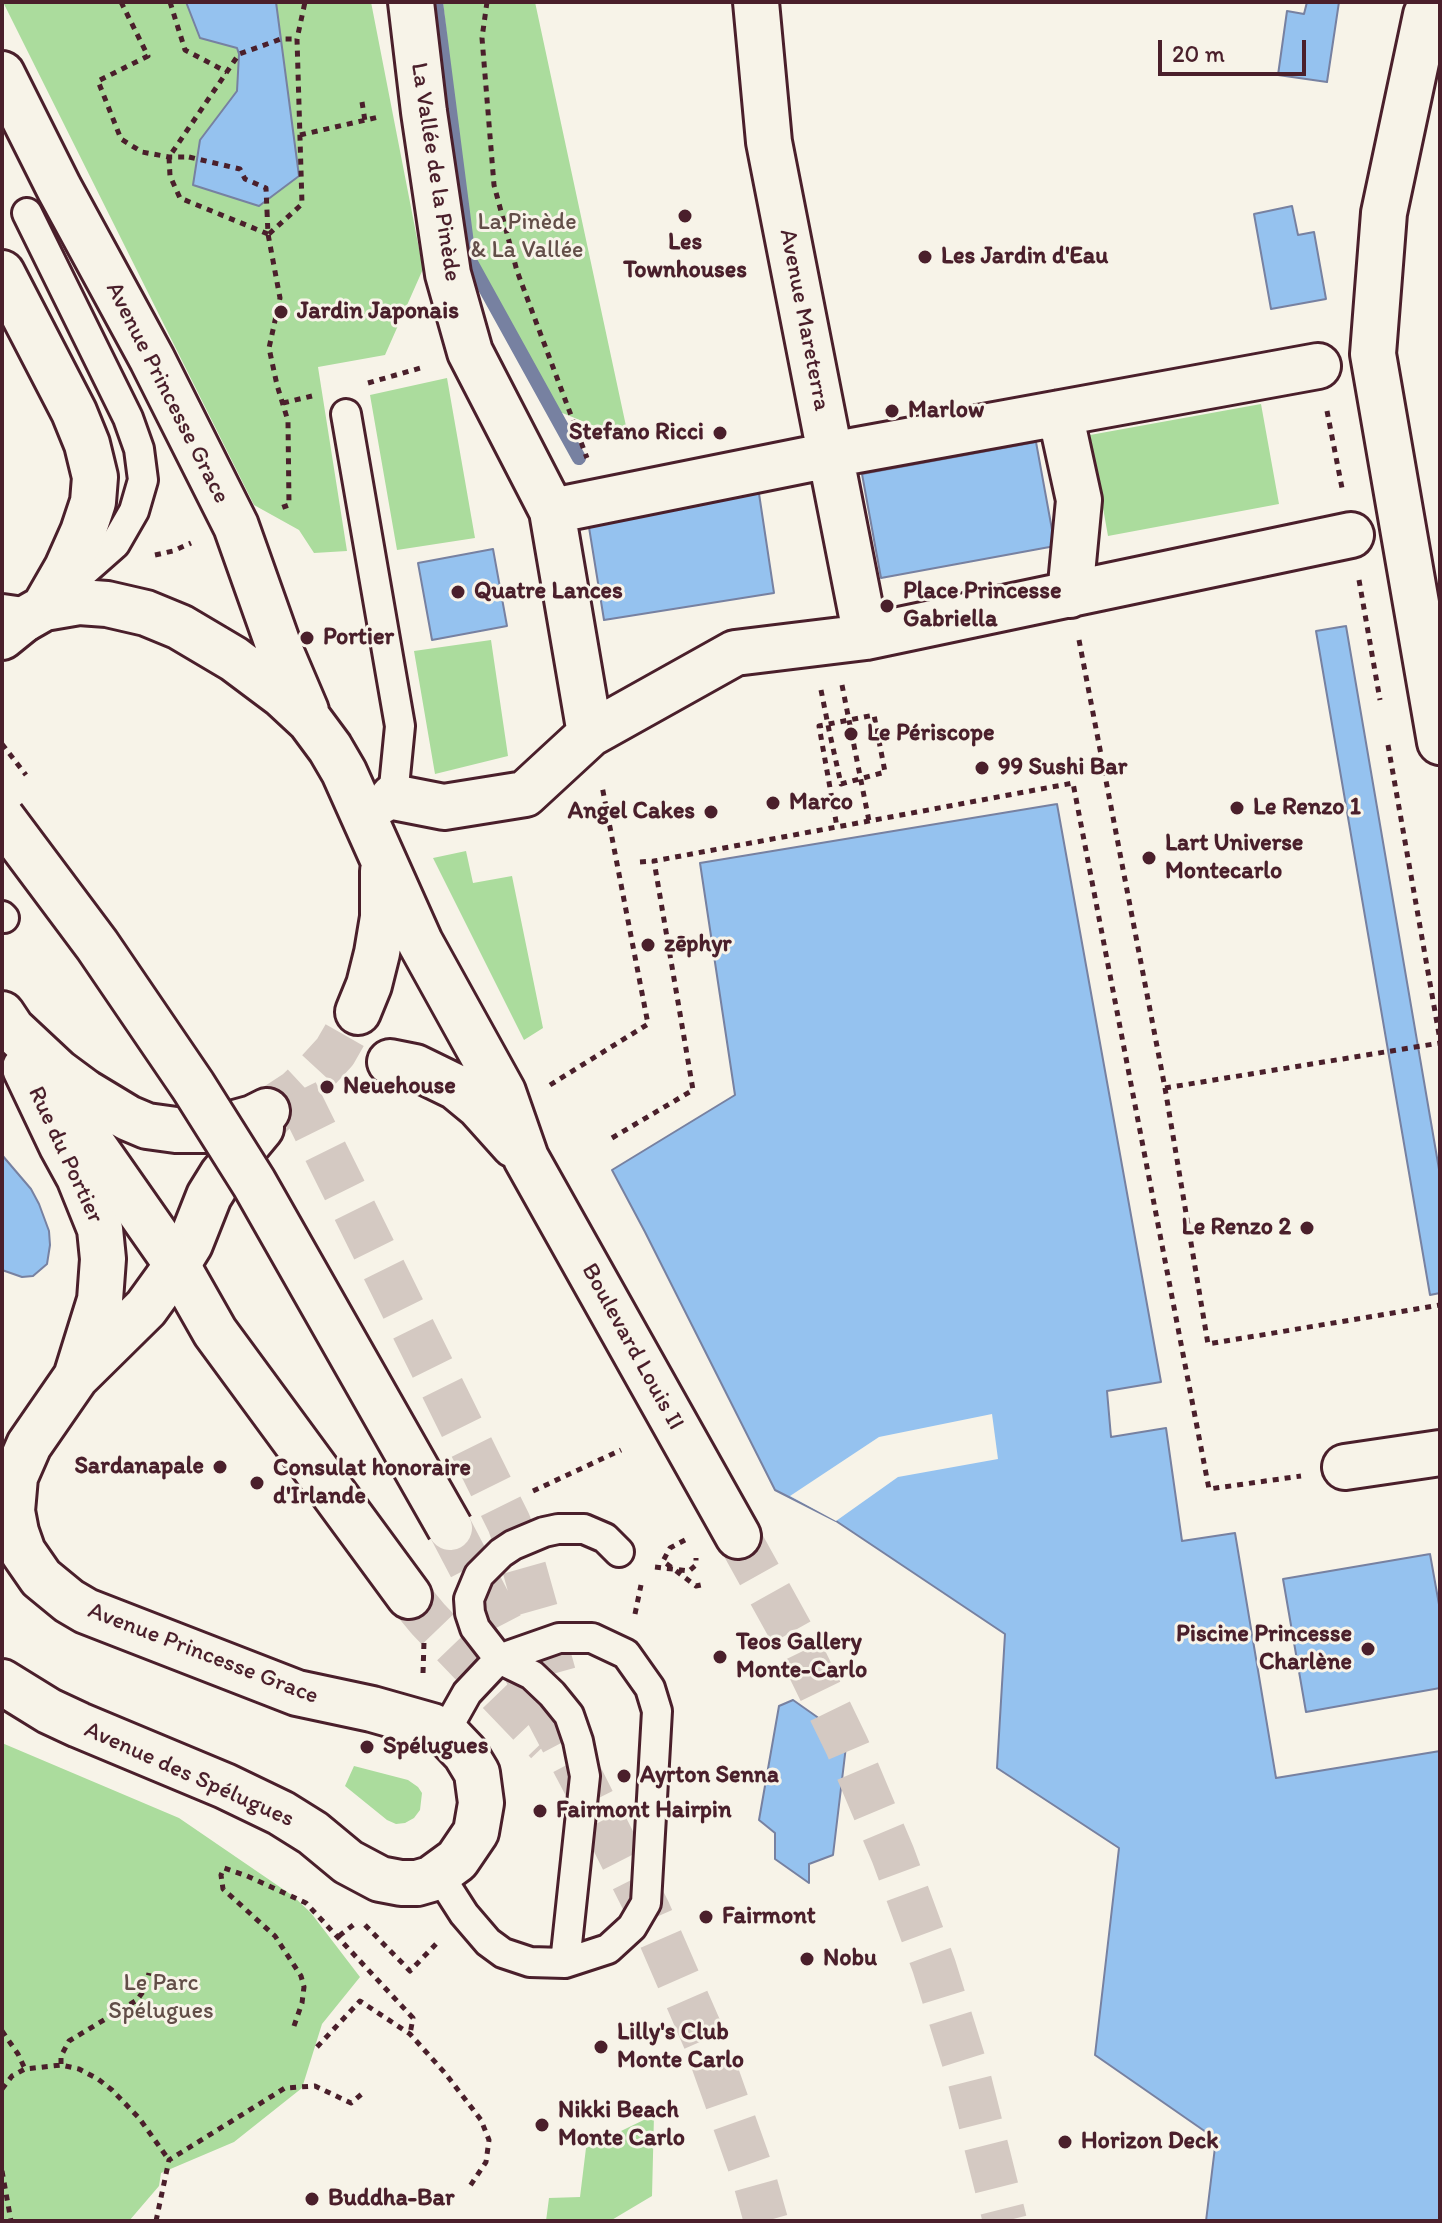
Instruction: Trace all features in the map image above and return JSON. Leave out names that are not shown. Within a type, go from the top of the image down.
[{"type":"street","name":"La Vallée de la Pinède","points":[[411,2],[448,274],[470,352],[552,511],[590,734]]},
{"type":"street","name":"Avenue Mareterra","points":[[756,2],[769,142],[830,455],[849,639]]},
{"type":"street","points":[[1432,2],[1426,15],[1384,213],[1373,354],[1440,742]]},
{"type":"street","name":"Avenue Princesse Grace","points":[[2,74],[236,526],[280,650],[310,721]]},
{"type":"street","points":[[2,273],[74,412],[87,444],[95,477],[93,502],[67,568],[18,620]]},
{"type":"street","points":[[552,511],[830,455],[1318,366]]},
{"type":"street","points":[[1060,413],[1079,500],[1070,595]]},
{"type":"street","points":[[358,1012],[369,985],[383,917],[382,827],[444,807],[525,794],[590,734],[735,653],[849,639],[1351,535]]},
{"type":"street","points":[[18,620],[79,602],[107,604],[146,613],[180,627],[234,659],[282,695],[310,721]]},
{"type":"street","name":"Boulevard Louis II","points":[[310,721],[382,827],[420,942],[503,1092],[526,1158],[738,1536]]},
{"type":"street","points":[[2,818],[97,945],[193,1086],[254,1183],[450,1528]]},
{"type":"street","points":[[7,1022],[177,1265],[215,1332],[409,1596]]},
{"type":"street","name":"Avenue Princesse Grace","points":[[7,1022],[58,1072],[85,1092],[147,1126],[209,1130],[268,1114],[222,1175],[209,1196],[190,1244],[146,1308],[76,1377],[29,1445],[15,1477],[12,1511],[23,1552],[41,1578],[61,1596],[86,1611],[297,1693],[372,1709],[445,1732]]},
{"type":"street","name":"Rue du Portier","points":[[7,1022],[29,1077],[79,1177],[100,1229],[103,1259],[100,1300],[76,1377]]},
{"type":"street","name":"Boulevard Louis II","points":[[390,1062],[415,1067],[456,1087],[479,1106],[526,1158]]},
{"type":"street","points":[[1345,1467],[1440,1453]]},
{"type":"street","name":"Avenue des Spélugues","points":[[2,1682],[49,1711],[281,1813],[313,1833],[348,1862],[380,1879],[417,1883],[439,1875]]},
{"type":"street","points":[[439,1875],[457,1860],[476,1832],[481,1803],[480,1787],[472,1762],[445,1732]]},
{"type":"lane","points":[[18,620],[115,544],[134,511],[143,480],[139,449],[128,418],[27,213]]},
{"type":"lane","points":[[346,414],[400,726],[382,827]]},
{"type":"lane","points":[[565,1963],[585,1776],[578,1741],[569,1715],[552,1694],[532,1675],[499,1659],[475,1628],[469,1599],[479,1575],[501,1553],[544,1532],[572,1529],[596,1533],[612,1543],[619,1552]]},
{"type":"lane","points":[[439,1875],[464,1914],[488,1942],[503,1953],[530,1962],[565,1963],[608,1949],[632,1927],[646,1903],[657,1711],[650,1688],[626,1654],[592,1638],[559,1638],[499,1659],[467,1693],[445,1732]]},
{"type":"path","points":[[121,2],[148,56],[98,81],[121,139],[142,152],[189,157],[240,169],[245,179],[266,188],[268,234],[280,298],[269,348],[288,421],[289,505]]},
{"type":"path","points":[[170,2],[185,50],[227,72]]},
{"type":"path","points":[[268,234],[302,204],[297,39],[305,2]]},
{"type":"path","points":[[487,2],[482,38],[494,185],[517,271],[588,461],[552,511]]},
{"type":"path","points":[[268,234],[180,198],[170,176],[169,157],[239,54],[281,39],[297,39]]},
{"type":"path","points":[[362,102],[365,121]]},
{"type":"path","points":[[300,135],[383,116],[424,112]]},
{"type":"path","points":[[364,383],[470,352]]},
{"type":"path","points":[[1318,366],[1381,703]]},
{"type":"path","points":[[282,403],[323,393]]},
{"type":"path","points":[[150,556],[195,542]]},
{"type":"path","points":[[1070,595],[1165,1088],[1208,1344],[1440,1305]]},
{"type":"path","points":[[849,639],[857,754],[869,821]]},
{"type":"path","points":[[829,730],[841,784],[885,772],[874,715],[819,726],[837,827]]},
{"type":"path","points":[[542,1089],[648,1024],[613,836],[590,734]]},
{"type":"path","points":[[1165,1088],[1440,1041],[1386,734]]},
{"type":"path","points":[[2,744],[13,758]]},
{"type":"path","points":[[640,862],[1073,783],[1209,1489],[1269,1482]]},
{"type":"path","points":[[612,1138],[693,1090],[654,861]]},
{"type":"path","points":[[531,1492],[621,1450]]},
{"type":"path","points":[[689,1546],[684,1539],[670,1548],[663,1561],[696,1586],[705,1584]]},
{"type":"path","points":[[644,1566],[689,1571],[696,1565],[695,1552]]},
{"type":"path","points":[[626,1654],[641,1581]]},
{"type":"path","points":[[294,2026],[302,2003],[304,1987],[301,1976],[275,1936],[223,1889],[224,1868],[306,1903],[413,2018],[410,2034]]},
{"type":"path","points":[[339,1936],[359,1920],[410,1971],[425,1956]]},
{"type":"path","points":[[61,2065],[61,2056],[69,2041],[137,2000],[145,1989],[149,1973]]},
{"type":"path","points":[[317,2047],[360,2001],[410,2034],[481,2120],[489,2140],[486,2162],[470,2186]]},
{"type":"path","points":[[2,2031],[25,2069]]},
{"type":"path","points":[[2,2089],[12,2076],[25,2069],[61,2065],[79,2069],[112,2090],[139,2118],[169,2160]]},
{"type":"path","points":[[156,2221],[169,2160],[285,2088],[315,2086],[351,2103],[363,2093]]},
{"type":"path","points":[[2,2171],[11,2221]]},
{"type":"green space","name":"Jardin Japonais","points":[[3,2],[371,2],[423,269],[385,355],[318,367],[347,551],[314,553],[299,530],[254,505]]},
{"type":"green space","name":"La Pinède & La Vallée","points":[[443,2],[535,2],[629,440],[555,410],[472,256]]},
{"type":"green space","points":[[447,378],[475,538],[397,550],[370,395]]},
{"type":"green space","points":[[1261,404],[1279,504],[1108,536],[1090,435]]},
{"type":"green space","points":[[491,640],[508,756],[435,774],[414,651]]},
{"type":"green space","points":[[466,851],[473,883],[512,876],[543,1028],[524,1040],[433,858]]},
{"type":"green space","name":"Le Parc Spélugues","points":[[2,1743],[179,1818],[293,1896],[311,1913],[360,1977],[322,2024],[302,2088],[234,2142],[161,2173],[159,2186],[129,2221],[2,2221]]},
{"type":"green space","points":[[354,1766],[408,1780],[418,1787],[422,1793],[420,1810],[414,1818],[396,1824],[387,1820],[345,1786]]},
{"type":"green space","points":[[654,2115],[652,2196],[610,2221],[546,2221],[549,2198],[580,2197],[586,2148]]},
{"type":"water","points":[[186,2],[276,2],[299,176],[259,206],[193,185],[200,140],[237,91],[239,54],[237,48],[200,38]]},
{"type":"water","points":[[1307,2],[1339,2],[1327,82],[1278,75],[1287,11],[1304,14]]},
{"type":"water","points":[[1292,206],[1298,235],[1314,232],[1326,299],[1271,309],[1254,214]]},
{"type":"water","points":[[1036,442],[1055,546],[881,578],[862,474]]},
{"type":"water","points":[[758,487],[774,593],[604,620],[587,515]]},
{"type":"water","points":[[493,549],[507,626],[432,640],[418,563]]},
{"type":"water","points":[[1346,626],[1440,1175],[1440,1293],[1430,1295],[1316,631]]},
{"type":"water","points":[[1057,804],[1161,1382],[1107,1391],[1111,1437],[1166,1428],[1182,1541],[1235,1533],[1276,1778],[1440,1751],[1440,2221],[1206,2221],[1216,2139],[1095,2055],[1119,1848],[997,1768],[1005,1634],[836,1521],[775,1490],[612,1170],[735,1095],[700,863]]},
{"type":"water","points":[[2,1155],[31,1189],[49,1231],[47,1264],[33,1276],[22,1277],[2,1270]]},
{"type":"water","name":"Piscine Princesse Charlène","points":[[1430,1554],[1440,1610],[1440,1688],[1306,1712],[1283,1579]]},
{"type":"water","points":[[793,1700],[847,1738],[833,1855],[809,1864],[809,1883],[775,1859],[775,1833],[759,1820],[779,1706]]},
{"type":"pier","points":[[992,1414],[998,1459],[898,1477],[836,1521],[790,1496],[879,1437]]},
{"type":"waterway","points":[[436,2],[469,259],[579,458]]},
{"type":"tunnel","points":[[267,1111],[296,1092],[335,1052],[358,1012]]},
{"type":"tunnel","points":[[270,1117],[296,1092]]},
{"type":"tunnel","points":[[296,1092],[509,1523],[558,1688]]},
{"type":"tunnel","points":[[450,1528],[649,1912],[706,2043],[766,2221]]},
{"type":"tunnel","points":[[738,1536],[795,1639],[847,1746],[893,1855],[934,1966],[969,2078],[1005,2221]]},
{"type":"tunnel","points":[[409,1596],[547,1743]]},
{"type":"place","name":"Les Townhouses","points":[[685,216]]},
{"type":"place","name":"Les Jardin d'Eau","points":[[925,257]]},
{"type":"place","name":"Jardin Japonais","points":[[281,312]]},
{"type":"place","name":"Marlow","points":[[892,411]]},
{"type":"place","name":"Stefano Ricci","points":[[720,433]]},
{"type":"place","name":"Quatre Lances","points":[[458,592]]},
{"type":"place","name":"Place Princesse Gabriella","points":[[887,606]]},
{"type":"place","name":"Portier","points":[[307,638]]},
{"type":"place","name":"Le Périscope","points":[[851,734]]},
{"type":"place","name":"99 Sushi Bar","points":[[982,768]]},
{"type":"place","name":"Marco","points":[[773,803]]},
{"type":"place","name":"Le Renzo 1","points":[[1237,808]]},
{"type":"place","name":"Angel Cakes","points":[[711,812]]},
{"type":"place","name":"Lart Universe Montecarlo","points":[[1149,858]]},
{"type":"place","name":"zēphyr","points":[[648,945]]},
{"type":"place","name":"Neuehouse","points":[[327,1087]]},
{"type":"place","name":"Le Renzo 2","points":[[1307,1228]]},
{"type":"place","name":"Sardanapale","points":[[220,1467]]},
{"type":"place","name":"Consulat honoraire d'Irlande","points":[[257,1483]]},
{"type":"place","name":"Piscine Princesse Charlène","points":[[1368,1649]]},
{"type":"place","name":"Teos Gallery Monte-Carlo","points":[[720,1657]]},
{"type":"place","name":"Spélugues","points":[[367,1747]]},
{"type":"place","name":"Ayrton Senna","points":[[624,1776]]},
{"type":"place","name":"Fairmont Hairpin","points":[[540,1811]]},
{"type":"place","name":"Fairmont","points":[[706,1917]]},
{"type":"place","name":"Nobu","points":[[807,1959]]},
{"type":"place","name":"Lilly's Club Monte Carlo","points":[[601,2047]]},
{"type":"place","name":"Nikki Beach Monte Carlo","points":[[542,2125]]},
{"type":"place","name":"Horizon Deck","points":[[1065,2142]]},
{"type":"place","name":"Buddha-Bar","points":[[312,2199]]}]
